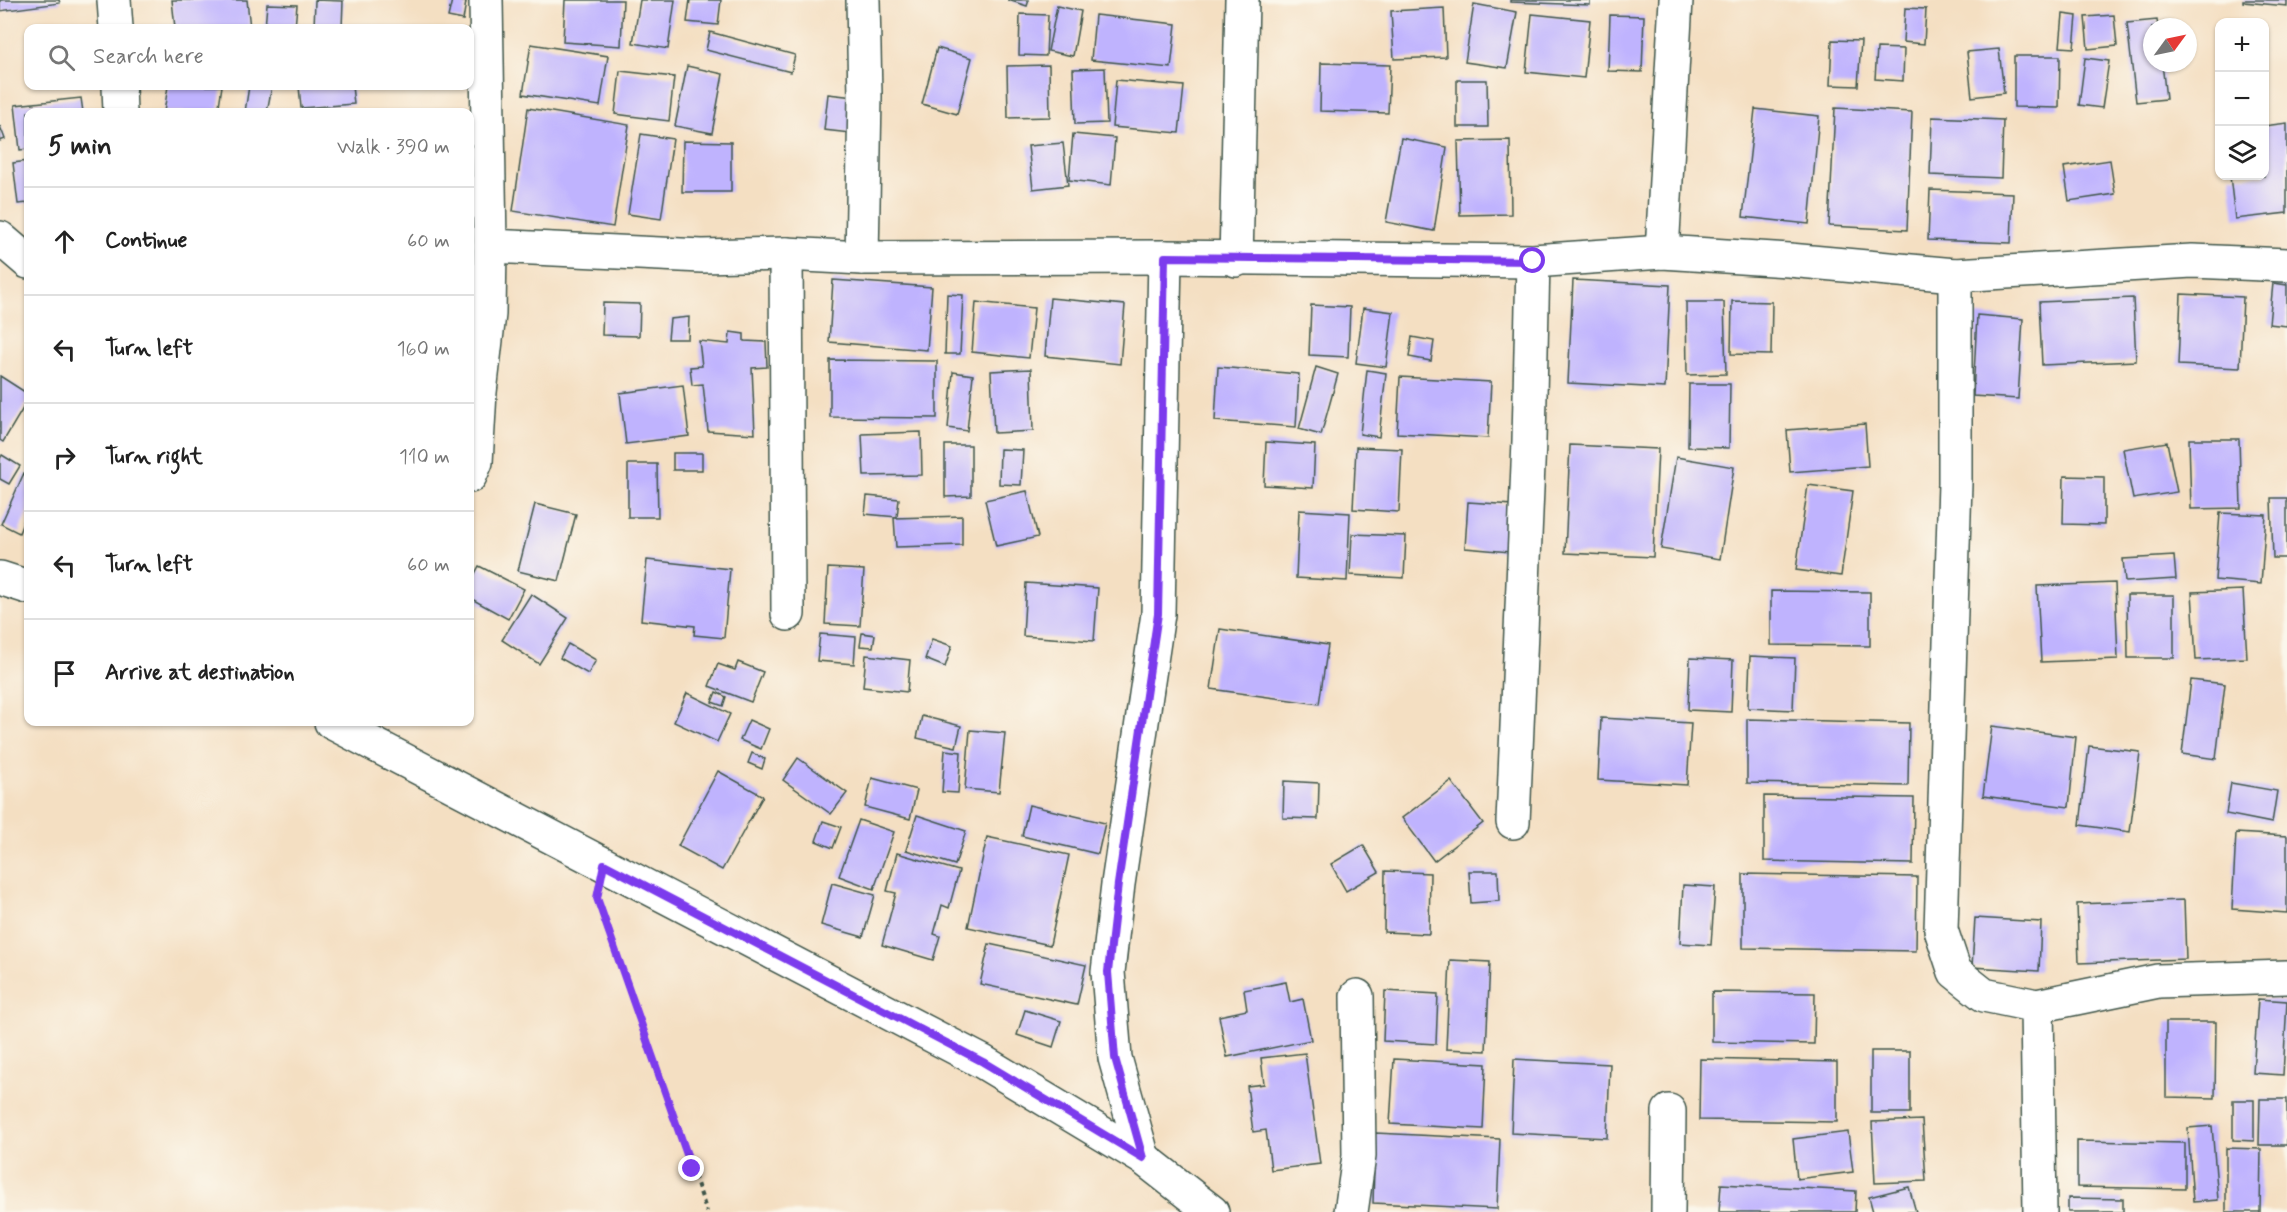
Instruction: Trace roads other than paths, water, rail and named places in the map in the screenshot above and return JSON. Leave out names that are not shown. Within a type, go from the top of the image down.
[{"type":"street","points":[[114,0],[116,24]]},
{"type":"street","points":[[474,467],[489,314],[486,0]]},
{"type":"street","points":[[862,258],[865,96],[863,0]]},
{"type":"street","points":[[1236,260],[1242,0]]},
{"type":"street","points":[[1662,252],[1676,0]]},
{"type":"street","points":[[119,90],[120,108]]},
{"type":"street","points":[[0,238],[24,259]]},
{"type":"street","points":[[490,246],[702,256],[786,254],[862,258],[1165,257],[1236,260],[1533,261],[1662,252],[1955,274],[2192,261],[2287,265]]},
{"type":"street","points":[[786,254],[788,614]]},
{"type":"street","points":[[1143,1158],[1115,1058],[1108,972],[1118,884],[1158,614],[1165,257]]},
{"type":"street","points":[[1513,822],[1529,441],[1533,261]]},
{"type":"street","points":[[1955,274],[1955,483],[1941,930],[1955,972],[1984,995],[2037,1006],[2158,981],[2287,977]]},
{"type":"street","points":[[0,578],[24,586]]},
{"type":"street","points":[[339,726],[983,1062],[1143,1158],[1212,1212]]},
{"type":"street","points":[[1351,1212],[1359,1156],[1357,996]]},
{"type":"street","points":[[2037,1006],[2040,1212]]},
{"type":"street","points":[[1668,1212],[1669,1111]]}]
